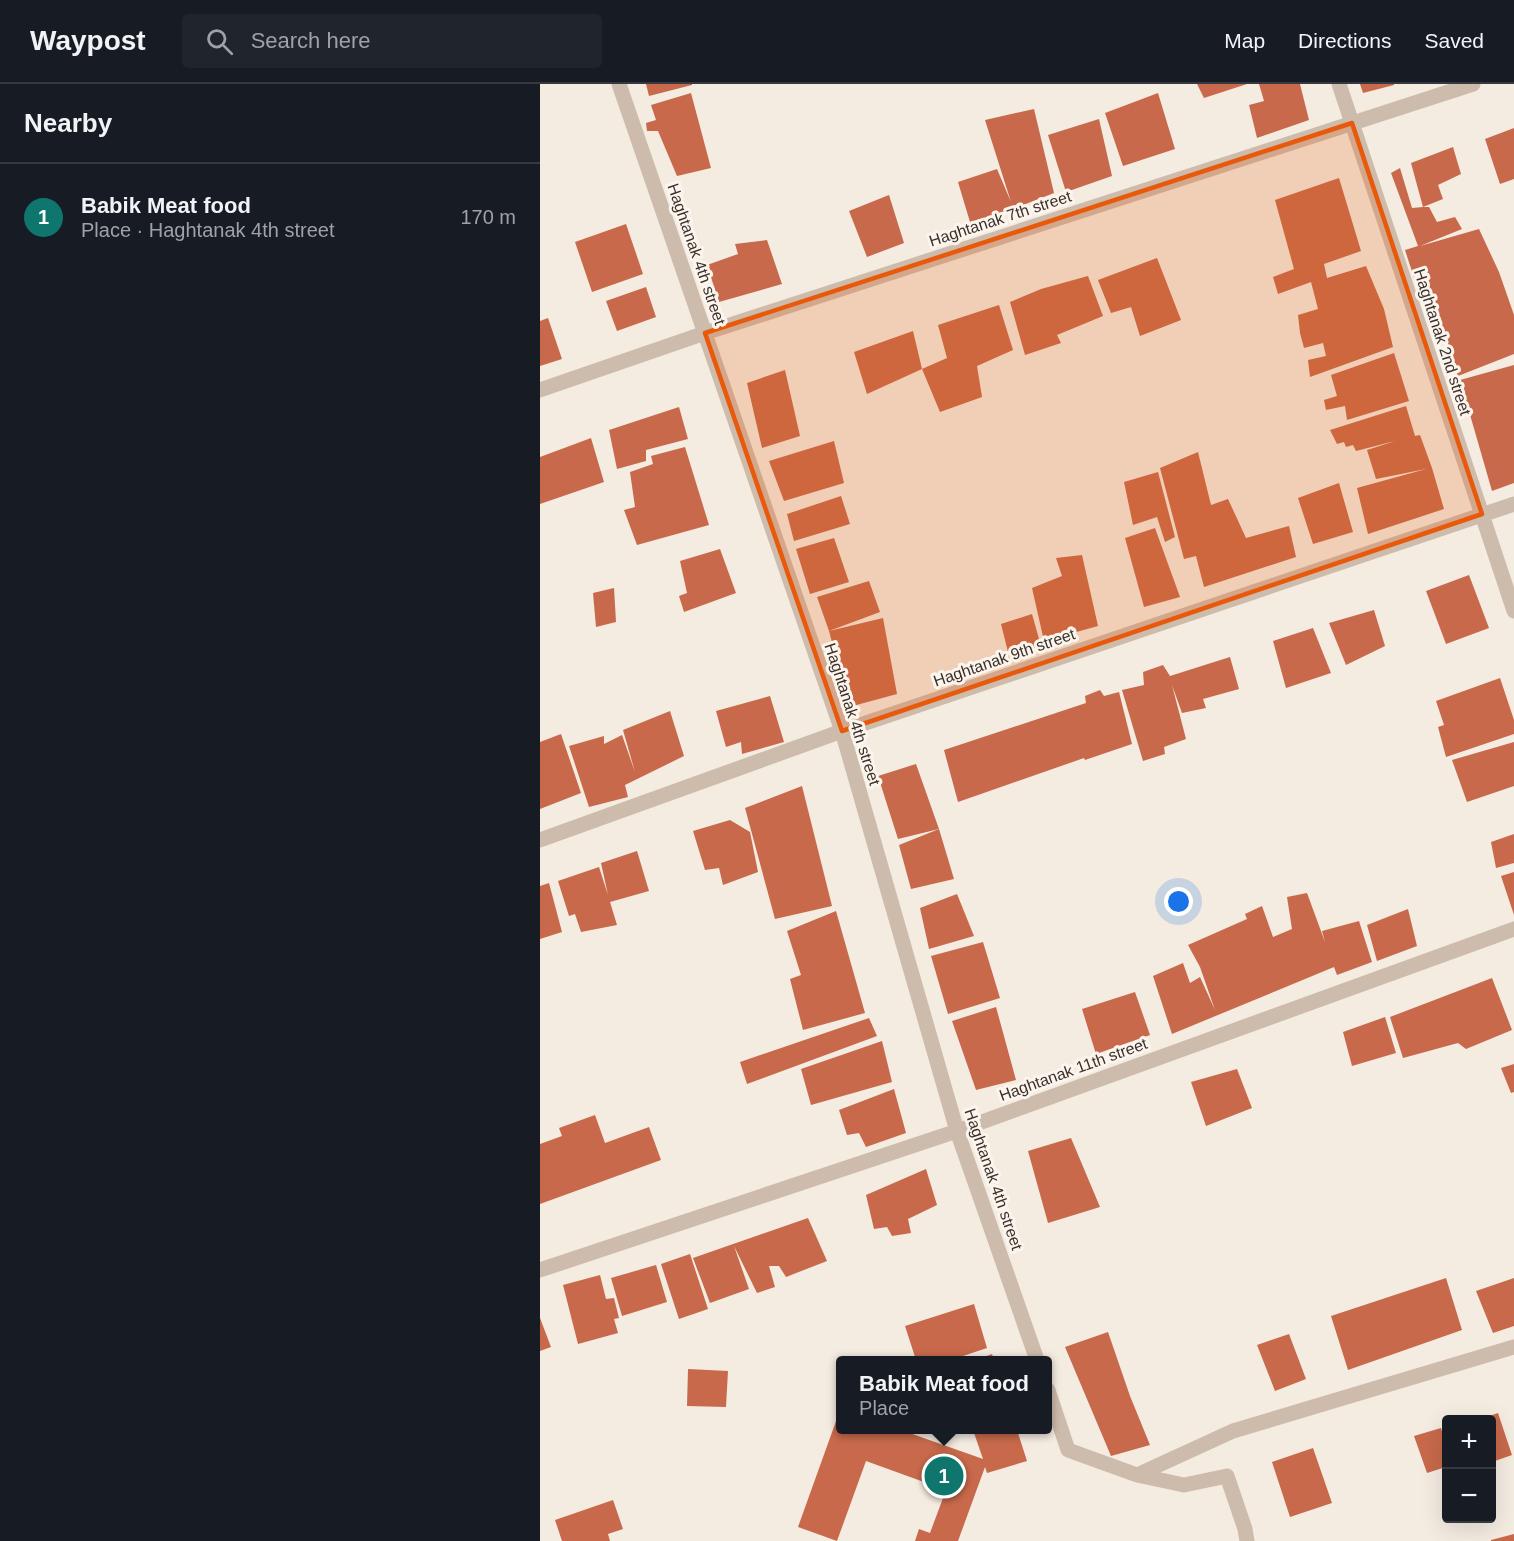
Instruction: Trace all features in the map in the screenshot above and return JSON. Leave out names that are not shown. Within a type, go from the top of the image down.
[{"type":"street","name":"Haghtanak 4th street","points":[[619,84],[842,731],[957,1131],[1036,1356]]},
{"type":"street","name":"Haghtanak 2nd street","points":[[1339,84],[1514,611]]},
{"type":"street","name":"Haghtanak 7th street","points":[[540,390],[705,333],[1473,84]]},
{"type":"street","name":"Haghtanak 9th street","points":[[540,840],[842,731],[1514,504]]},
{"type":"street","name":"Haghtanak 11th street","points":[[540,1270],[957,1131],[1514,929]]},
{"type":"street","points":[[1137,1475],[1233,1431],[1514,1347]]},
{"type":"street","points":[[1052,1404],[1068,1449],[1137,1475],[1184,1485],[1227,1476],[1247,1541]]},
{"type":"highlighted area","points":[[1352,123],[1482,514],[842,731],[705,333]]},
{"type":"building","points":[[646,84],[692,84],[692,85],[649,96]]},
{"type":"building","points":[[1197,84],[1247,84],[1204,98]]},
{"type":"building","points":[[1259,84],[1300,84],[1309,120],[1257,138],[1249,105],[1264,101]]},
{"type":"building","points":[[1360,84],[1394,84],[1394,85],[1363,93]]},
{"type":"building","points":[[691,93],[711,168],[677,176],[658,131],[647,131],[646,123],[656,120],[651,105]]},
{"type":"building","points":[[1158,93],[1175,149],[1123,166],[1105,113]]},
{"type":"building","points":[[1034,109],[1054,193],[970,222],[958,182],[997,169],[1011,202],[985,120]]},
{"type":"building","points":[[1099,119],[1112,176],[1066,192],[1048,135]]},
{"type":"building","points":[[1514,128],[1514,179],[1500,184],[1485,139]]},
{"type":"building","points":[[1453,147],[1461,174],[1438,185],[1443,199],[1423,207],[1411,163]]},
{"type":"building","points":[[1400,168],[1412,208],[1429,207],[1437,222],[1455,217],[1462,229],[1420,246],[1479,229],[1499,272],[1514,315],[1514,354],[1458,376],[1432,293],[1428,286],[1418,290],[1405,250],[1418,246],[1391,173]]},
{"type":"building","points":[[1339,178],[1361,251],[1324,264],[1327,278],[1366,266],[1384,309],[1393,347],[1310,377],[1308,360],[1326,356],[1323,343],[1304,348],[1298,315],[1318,309],[1311,282],[1278,294],[1273,277],[1294,269],[1275,200]]},
{"type":"building","points":[[889,195],[904,243],[867,257],[849,211]]},
{"type":"building","points":[[626,224],[643,274],[592,292],[575,242]]},
{"type":"building","points":[[767,240],[782,284],[719,302],[707,265],[738,254],[735,244]]},
{"type":"building","points":[[1157,258],[1181,320],[1140,336],[1131,307],[1111,313],[1098,280]]},
{"type":"building","points":[[1088,276],[1103,316],[1057,335],[1061,343],[1025,355],[1010,302],[1041,289]]},
{"type":"building","points":[[646,287],[656,317],[617,331],[606,301]]},
{"type":"building","points":[[999,305],[1013,350],[977,366],[982,397],[940,412],[922,369],[947,358],[938,325]]},
{"type":"building","points":[[548,318],[562,359],[540,366],[540,321]]},
{"type":"building","points":[[913,331],[922,369],[867,394],[854,352]]},
{"type":"building","points":[[1394,353],[1409,401],[1347,420],[1345,406],[1326,410],[1324,400],[1337,396],[1331,375]]},
{"type":"building","points":[[1514,365],[1514,483],[1492,491],[1460,380]]},
{"type":"building","points":[[785,370],[800,436],[762,448],[747,383]]},
{"type":"building","points":[[1406,406],[1415,436],[1420,435],[1444,509],[1368,534],[1357,488],[1426,469],[1376,479],[1367,450],[1395,441],[1356,451],[1353,445],[1346,447],[1344,442],[1337,444],[1330,430]]},
{"type":"building","points":[[679,407],[688,439],[646,450],[646,461],[617,469],[609,430]]},
{"type":"building","points":[[591,438],[604,482],[540,504],[540,457]]},
{"type":"building","points":[[834,441],[844,483],[784,501],[769,461]]},
{"type":"building","points":[[685,447],[709,525],[637,545],[624,510],[635,507],[630,472],[653,464],[651,456]]},
{"type":"building","points":[[1198,452],[1211,505],[1228,499],[1246,538],[1289,526],[1296,557],[1204,587],[1196,556],[1184,559],[1160,468]]},
{"type":"building","points":[[1158,472],[1175,537],[1165,542],[1157,517],[1133,525],[1124,482]]},
{"type":"building","points":[[1339,483],[1353,532],[1313,544],[1298,498]]},
{"type":"building","points":[[841,496],[850,524],[794,541],[787,514]]},
{"type":"building","points":[[1155,528],[1180,597],[1144,607],[1125,538]]},
{"type":"building","points":[[834,538],[849,582],[810,594],[796,549]]},
{"type":"building","points":[[720,549],[736,593],[684,612],[679,596],[687,593],[680,561]]},
{"type":"building","points":[[1082,555],[1098,626],[1044,641],[1032,588],[1062,576],[1056,558]]},
{"type":"building","points":[[1469,575],[1489,628],[1446,644],[1426,591]]},
{"type":"building","points":[[869,581],[880,612],[829,631],[817,597]]},
{"type":"building","points":[[614,588],[616,622],[596,627],[593,593]]},
{"type":"building","points":[[1374,610],[1385,646],[1346,665],[1329,623]]},
{"type":"building","points":[[1032,614],[1041,646],[1009,656],[1001,624]]},
{"type":"building","points":[[883,618],[897,694],[849,707],[829,631]]},
{"type":"building","points":[[1313,628],[1331,673],[1286,688],[1273,641]]},
{"type":"building","points":[[1230,657],[1239,689],[1203,699],[1206,708],[1182,713],[1172,685],[1186,739],[1164,747],[1165,754],[1143,761],[1122,690],[1144,685],[1143,672],[1163,665],[1170,676]]},
{"type":"building","points":[[1500,678],[1514,720],[1514,734],[1446,757],[1438,727],[1444,725],[1436,701]]},
{"type":"building","points":[[1100,690],[1104,696],[1119,692],[1132,744],[1085,760],[1084,758],[958,802],[944,750],[1086,703],[1085,696]]},
{"type":"building","points":[[770,696],[784,742],[742,754],[741,742],[726,747],[716,711]]},
{"type":"building","points":[[670,711],[684,756],[625,785],[628,797],[589,807],[569,746],[604,736],[604,744],[622,735],[635,772],[623,730]]},
{"type":"building","points":[[561,734],[581,793],[540,809],[540,742]]},
{"type":"building","points":[[1514,742],[1514,786],[1467,802],[1452,760]]},
{"type":"building","points":[[916,764],[939,829],[898,839],[878,776]]},
{"type":"building","points":[[802,786],[832,906],[775,919],[745,808]]},
{"type":"building","points":[[730,820],[750,832],[758,872],[723,885],[719,868],[705,870],[693,831]]},
{"type":"building","points":[[939,829],[954,879],[911,889],[899,845]]},
{"type":"building","points":[[1514,834],[1514,863],[1496,868],[1491,842]]},
{"type":"building","points":[[637,851],[649,891],[610,902],[617,925],[581,932],[575,914],[569,916],[558,881],[599,867],[608,895],[601,863]]},
{"type":"building","points":[[1514,872],[1514,915],[1501,876]]},
{"type":"building","points":[[549,883],[562,932],[540,939],[540,886]]},
{"type":"building","points":[[1307,893],[1325,942],[1322,931],[1359,921],[1372,962],[1337,975],[1334,967],[1172,1034],[1153,976],[1183,963],[1190,983],[1200,977],[1215,1010],[1200,967],[1188,945],[1247,919],[1245,914],[1262,906],[1273,937],[1292,929],[1287,897]]},
{"type":"building","points":[[957,894],[974,936],[929,949],[920,908]]},
{"type":"building","points":[[1408,909],[1417,946],[1377,961],[1367,925]]},
{"type":"building","points":[[836,911],[865,1013],[803,1030],[790,979],[801,975],[787,931]]},
{"type":"building","points":[[983,942],[1000,998],[948,1014],[931,956]]},
{"type":"building","points":[[1492,978],[1512,1030],[1466,1049],[1458,1043],[1403,1058],[1390,1017]]},
{"type":"building","points":[[1135,992],[1150,1035],[1096,1054],[1082,1009]]},
{"type":"building","points":[[996,1007],[1016,1080],[976,1090],[952,1021]]},
{"type":"building","points":[[1385,1017],[1396,1053],[1352,1066],[1343,1032]]},
{"type":"building","points":[[869,1018],[877,1036],[747,1084],[740,1062]]},
{"type":"building","points":[[882,1041],[892,1082],[811,1105],[801,1069]]},
{"type":"building","points":[[1514,1064],[1514,1092],[1511,1093],[1501,1068]]},
{"type":"building","points":[[1237,1069],[1252,1108],[1206,1126],[1191,1082]]},
{"type":"building","points":[[894,1089],[906,1133],[866,1147],[859,1133],[847,1135],[839,1110]]},
{"type":"building","points":[[595,1115],[605,1143],[649,1127],[661,1160],[540,1204],[540,1144],[562,1136],[559,1128]]},
{"type":"building","points":[[1071,1138],[1100,1207],[1048,1223],[1028,1151]]},
{"type":"building","points":[[926,1169],[937,1205],[908,1219],[911,1233],[892,1236],[887,1227],[874,1229],[866,1195]]},
{"type":"building","points":[[808,1218],[827,1261],[786,1277],[779,1266],[769,1266],[775,1287],[757,1293],[734,1246],[749,1289],[710,1303],[693,1258]]},
{"type":"building","points":[[690,1254],[708,1309],[679,1319],[661,1264]]},
{"type":"building","points":[[656,1265],[667,1302],[622,1316],[611,1278]]},
{"type":"building","points":[[600,1275],[606,1299],[614,1298],[619,1318],[614,1319],[618,1333],[578,1344],[563,1285]]},
{"type":"building","points":[[1446,1278],[1462,1330],[1348,1370],[1331,1316]]},
{"type":"building","points":[[1514,1278],[1514,1326],[1493,1333],[1476,1291]]},
{"type":"building","points":[[974,1304],[987,1348],[963,1356],[915,1356],[905,1326]]},
{"type":"building","points":[[540,1318],[551,1347],[540,1351]]},
{"type":"building","points":[[1108,1332],[1150,1445],[1111,1456],[1065,1347]]},
{"type":"building","points":[[1289,1334],[1306,1379],[1275,1391],[1257,1345]]},
{"type":"building","points":[[688,1369],[728,1371],[726,1407],[687,1406]]},
{"type":"building","points":[[1498,1413],[1512,1455],[1496,1461],[1496,1415],[1492,1415]]},
{"type":"building","points":[[836,1421],[836,1434],[912,1434],[983,1459],[974,1434],[1018,1434],[1027,1461],[987,1473],[985,1467],[958,1541],[915,1541],[919,1529],[930,1533],[946,1490],[866,1461],[837,1541],[798,1527]]},
{"type":"building","points":[[1441,1428],[1442,1468],[1427,1473],[1414,1436]]},
{"type":"building","points":[[1313,1448],[1332,1503],[1290,1517],[1272,1462]]},
{"type":"building","points":[[613,1500],[623,1529],[608,1534],[610,1541],[562,1541],[555,1520]]},
{"type":"building","points":[[1514,1534],[1514,1541],[1491,1541],[1491,1540]]},
{"type":"place","name":"Babik Meat food","points":[[944,1476]]}]
